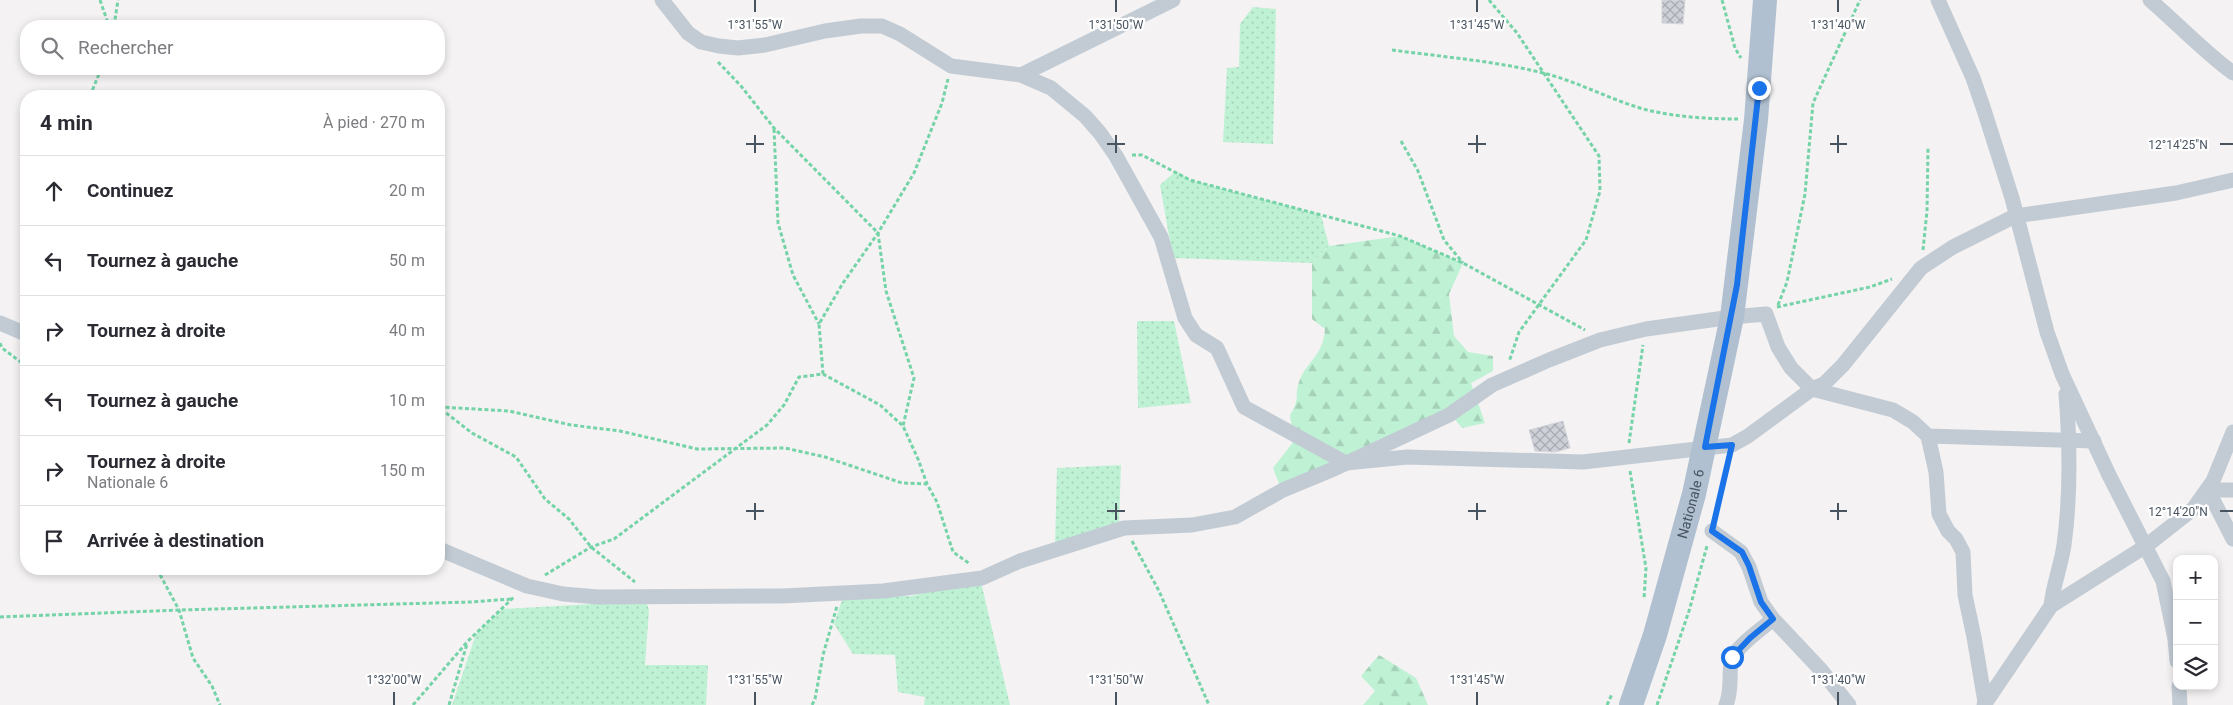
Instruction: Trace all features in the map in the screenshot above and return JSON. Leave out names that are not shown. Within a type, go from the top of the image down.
[{"type":"main road","name":"Nationale 6","points":[[1631,705],[1655,635],[1705,447],[1732,317],[1756,120],[1765,0]]},
{"type":"street","points":[[662,0],[688,33],[701,42],[738,48],[765,45],[825,31],[861,26],[882,26],[900,34],[951,66],[1021,75],[1051,88],[1068,100],[1100,133],[1116,156],[1161,237],[1185,318],[1196,335],[1217,348],[1244,407],[1346,463],[1407,457],[1583,462],[1732,445],[1748,436],[1812,389],[1824,384],[1843,365],[1921,268],[1953,247],[2015,216],[2176,193],[2233,180]]},
{"type":"street","points":[[1021,75],[1173,0]]},
{"type":"street","points":[[1938,0],[1973,78],[2012,198],[2015,216],[2048,332],[2065,382],[2109,475],[2163,581],[2168,598],[2175,645]]},
{"type":"street","points":[[2150,0],[2206,53],[2233,73]]},
{"type":"street","points":[[445,552],[523,592],[572,595],[653,597],[840,593],[920,587],[987,576],[1020,561],[1124,528],[1192,525],[1235,517],[1283,490],[1449,415],[1492,385],[1600,340],[1646,329],[1771,311],[1778,347],[1791,368],[1812,389],[1893,410],[1913,422],[1928,436],[1936,472],[1939,514],[1963,552],[1964,594],[1974,637],[1984,704]]},
{"type":"street","points":[[0,323],[20,331]]},
{"type":"street","points":[[2051,606],[2052,592],[2064,546],[2067,519],[2070,440],[2065,382]]},
{"type":"street","points":[[1984,704],[2051,606],[2146,546],[2193,510],[2208,490],[2233,432]]},
{"type":"street","points":[[1928,436],[2094,441]]},
{"type":"street","points":[[2208,490],[2233,490]]},
{"type":"street","points":[[2208,490],[2233,539]]},
{"type":"street","points":[[1712,531],[1742,552],[1749,566],[1761,602],[1773,619],[1821,670],[1849,705]]},
{"type":"street","points":[[1726,705],[1730,697],[1732,657],[1750,638],[1773,619]]},
{"type":"street","points":[[2179,690],[2180,705]]},
{"type":"path","points":[[100,0],[107,20]]},
{"type":"path","points":[[115,20],[118,0]]},
{"type":"path","points":[[1489,0],[1517,33],[1599,156],[1600,192],[1586,240],[1541,305],[1519,332],[1509,362],[1492,385]]},
{"type":"path","points":[[1722,0],[1735,48],[1759,88]]},
{"type":"path","points":[[1771,311],[1787,282],[1805,194],[1813,103],[1860,0]]},
{"type":"path","points":[[701,42],[741,86],[774,128],[878,233],[886,291],[914,378],[903,426]]},
{"type":"path","points":[[1392,50],[1543,73],[1572,81],[1648,110],[1714,119],[1756,120]]},
{"type":"path","points":[[819,324],[843,283],[878,233],[914,173],[942,103],[951,66]]},
{"type":"path","points":[[92,90],[99,75]]},
{"type":"path","points":[[774,128],[775,194],[778,224],[793,275],[819,324],[823,374]]},
{"type":"path","points":[[1401,141],[1418,171],[1444,240],[1463,263]]},
{"type":"path","points":[[1771,311],[1870,287],[1921,268],[1927,211],[1928,148]]},
{"type":"path","points":[[1116,156],[1142,155],[1190,180],[1400,236],[1463,263],[1541,305],[1600,340]]},
{"type":"path","points":[[1643,606],[1646,568],[1627,457],[1646,329]]},
{"type":"path","points":[[0,344],[20,361]]},
{"type":"path","points":[[413,705],[468,641],[512,599],[591,547],[614,539],[736,450],[767,425],[784,405],[799,377],[823,374],[880,405],[903,426],[927,484],[937,502],[953,552],[987,576]]},
{"type":"path","points":[[445,408],[509,411],[697,449],[785,448],[825,457],[902,483],[927,484]]},
{"type":"path","points":[[445,413],[472,433],[516,457],[544,499],[569,520],[591,547],[653,597]]},
{"type":"path","points":[[1657,705],[1689,611],[1712,531],[1732,445]]},
{"type":"path","points":[[1124,528],[1159,591],[1209,705]]},
{"type":"path","points":[[160,575],[179,610],[193,658],[212,686],[220,705]]},
{"type":"path","points":[[0,617],[471,602],[512,599],[523,592]]},
{"type":"path","points":[[812,705],[840,593]]},
{"type":"path","points":[[449,705],[468,641]]},
{"type":"green space","points":[[1253,7],[1276,9],[1273,144],[1223,142],[1227,68],[1239,67],[1240,24]]},
{"type":"green space","points":[[1176,171],[1190,180],[1321,215],[1329,246],[1312,263],[1173,258],[1160,185]]},
{"type":"green space","points":[[1400,236],[1463,263],[1449,294],[1454,336],[1468,352],[1493,356],[1493,371],[1471,383],[1485,423],[1462,428],[1453,417],[1280,486],[1273,468],[1294,441],[1290,415],[1295,405],[1299,382],[1306,368],[1318,352],[1324,338],[1325,329],[1312,319],[1312,263],[1329,246]]},
{"type":"green space","points":[[1137,321],[1174,321],[1191,403],[1138,408]]},
{"type":"green space","points":[[1121,465],[1119,524],[1055,545],[1057,468]]},
{"type":"green space","points":[[980,578],[1010,705],[924,705],[925,697],[898,692],[895,655],[853,654],[834,624],[843,597],[912,596]]},
{"type":"green space","points":[[646,601],[649,610],[645,665],[708,665],[706,705],[452,705],[476,634],[502,609]]},
{"type":"green space","points":[[1379,655],[1416,678],[1428,705],[1363,705],[1375,691],[1361,676]]},
{"type":"building","points":[[1662,0],[1685,0],[1683,24],[1662,23]]},
{"type":"building","points":[[1563,421],[1570,448],[1555,452],[1535,451],[1529,430]]},
{"type":"route","points":[[1732,657],[1750,638],[1773,619],[1761,602],[1749,566],[1742,552],[1712,531],[1732,445],[1705,447],[1737,285],[1759,88]]}]
